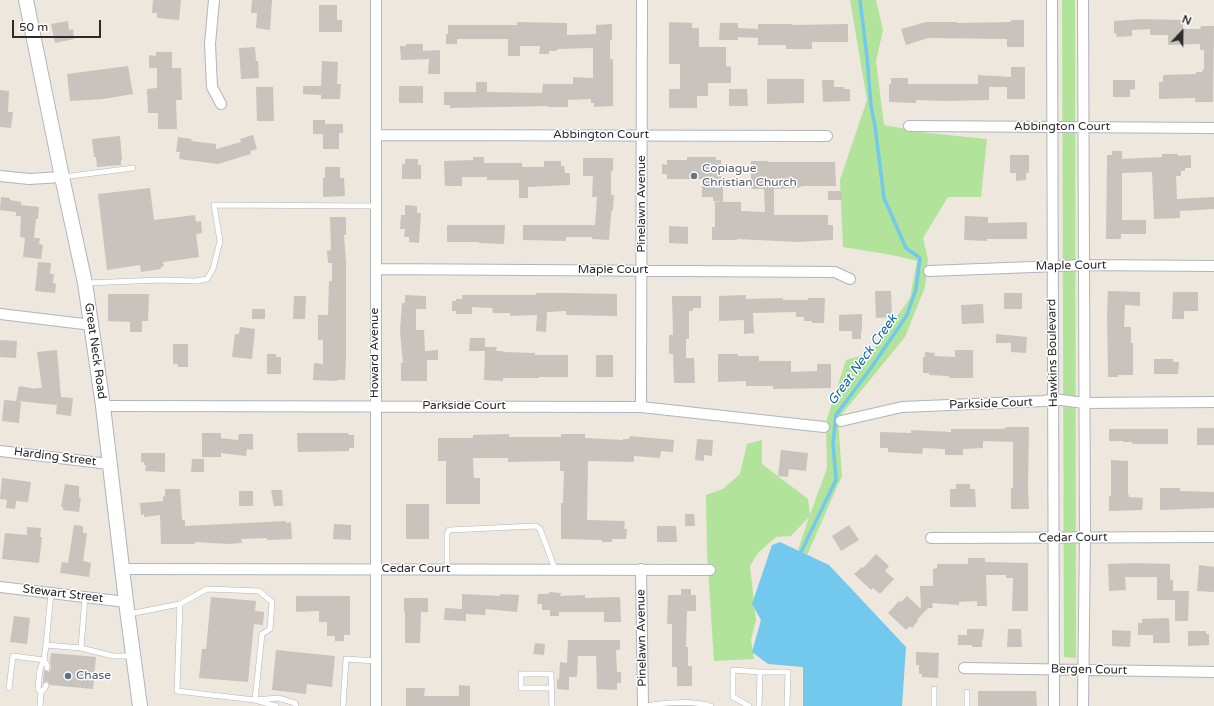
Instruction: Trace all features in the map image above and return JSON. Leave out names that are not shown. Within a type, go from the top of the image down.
[{"type":"main road","name":"Great Neck Road","points":[[26,0],[85,283],[92,325],[140,706]]},
{"type":"street","points":[[214,0],[210,44],[212,87],[222,104]]},
{"type":"street","name":"Howard Avenue","points":[[376,0],[376,706]]},
{"type":"street","name":"Pinelawn Avenue","points":[[641,407],[642,0]]},
{"type":"street","name":"Hawkins Boulevard","points":[[1052,0],[1054,706]]},
{"type":"street","points":[[1083,0],[1083,706]]},
{"type":"street","name":"Abbington Court","points":[[909,126],[1214,128]]},
{"type":"street","name":"Abbington Court","points":[[376,135],[827,136]]},
{"type":"street","points":[[0,176],[29,179],[62,177]]},
{"type":"street","name":"Maple Court","points":[[929,270],[1084,266],[1214,266]]},
{"type":"street","name":"Maple Court","points":[[376,269],[835,272],[850,279]]},
{"type":"street","points":[[0,314],[92,325]]},
{"type":"street","name":"Parkside Court","points":[[841,421],[902,407],[1041,401],[1054,399],[1084,403],[1214,402]]},
{"type":"street","name":"Parkside Court","points":[[103,406],[641,407],[824,427]]},
{"type":"street","name":"Harding Street","points":[[0,451],[109,464]]},
{"type":"street","name":"Cedar Court","points":[[931,538],[1214,537]]},
{"type":"street","name":"Cedar Court","points":[[122,569],[710,570]]},
{"type":"street","name":"Pinelawn Avenue","points":[[641,569],[643,706]]},
{"type":"street","name":"Stewart Street","points":[[0,587],[84,597],[127,608]]},
{"type":"street","name":"Bergen Court","points":[[964,668],[1214,672]]},
{"type":"lane","points":[[62,177],[133,168]]},
{"type":"lane","points":[[85,283],[207,280],[213,269],[220,241],[214,205],[376,206]]},
{"type":"lane","points":[[447,569],[447,534],[449,530],[536,526],[540,529],[554,569]]},
{"type":"lane","points":[[127,608],[180,604],[206,588],[259,591],[272,602],[270,629],[262,634],[255,700]]},
{"type":"lane","points":[[40,706],[41,692],[38,689],[40,669],[44,660],[51,593]]},
{"type":"lane","points":[[81,648],[84,597]]},
{"type":"lane","points":[[180,604],[177,691],[255,700],[276,706]]},
{"type":"lane","points":[[46,645],[81,648],[113,656],[133,656]]},
{"type":"lane","points":[[8,688],[13,656],[44,660]]},
{"type":"lane","points":[[343,706],[346,659],[375,661]]},
{"type":"lane","points":[[44,660],[47,668]]},
{"type":"lane","points":[[749,706],[733,697],[733,670],[788,672],[787,706]]},
{"type":"lane","points":[[759,706],[760,672]]},
{"type":"lane","points":[[551,688],[521,688],[521,674],[551,674],[552,706]]},
{"type":"lane","points":[[41,692],[46,685]]},
{"type":"lane","points":[[934,689],[934,706]]},
{"type":"lane","points":[[967,692],[967,706]]},
{"type":"lane","points":[[255,700],[278,698],[295,703],[296,706]]},
{"type":"lane","points":[[647,706],[703,703],[711,706]]},
{"type":"green space","points":[[850,0],[876,0],[883,30],[876,61],[884,125],[928,133],[987,139],[981,197],[948,197],[923,238],[928,259],[925,287],[905,337],[838,419],[842,476],[807,555],[798,550],[809,517],[791,536],[776,537],[758,553],[750,566],[756,620],[751,640],[754,659],[714,661],[707,552],[706,495],[723,489],[740,474],[747,444],[762,440],[762,464],[808,499],[810,515],[827,468],[826,422],[846,360],[872,352],[910,298],[917,261],[892,255],[843,247],[840,180],[867,100]]},
{"type":"green space","points":[[1062,0],[1075,0],[1076,658],[1064,657]]},
{"type":"water","points":[[780,542],[829,565],[906,647],[902,706],[803,706],[803,667],[768,664],[752,652],[761,620],[752,604],[772,545]]},
{"type":"building","points":[[153,0],[181,0],[179,20],[157,18],[157,13],[152,13]]},
{"type":"building","points":[[252,0],[272,0],[270,30],[256,28],[257,13],[251,13]]},
{"type":"building","points":[[319,5],[337,5],[337,20],[342,20],[342,32],[319,32]]},
{"type":"building","points":[[1140,19],[1183,20],[1183,29],[1200,29],[1201,26],[1214,26],[1213,102],[1195,102],[1195,98],[1159,99],[1159,82],[1163,82],[1163,75],[1196,74],[1196,72],[1202,72],[1204,69],[1204,50],[1200,50],[1200,44],[1168,45],[1168,35],[1150,35],[1150,29],[1132,30],[1132,36],[1117,37],[1116,33],[1114,33],[1114,21]]},
{"type":"building","points":[[1011,20],[1024,20],[1024,47],[1007,47],[1007,39],[928,38],[906,45],[901,29],[926,22],[1011,22]]},
{"type":"building","points":[[68,21],[69,30],[73,29],[74,39],[55,43],[51,24]]},
{"type":"building","points":[[517,22],[567,23],[567,35],[596,34],[596,25],[612,24],[610,59],[613,59],[613,106],[594,107],[594,103],[591,103],[591,99],[568,100],[568,107],[450,108],[450,105],[444,105],[444,92],[476,92],[476,82],[487,82],[487,92],[542,93],[543,84],[573,84],[573,77],[593,78],[593,48],[557,49],[557,51],[549,51],[549,54],[539,54],[540,46],[520,46],[520,56],[508,56],[508,39],[457,39],[457,44],[446,44],[448,25],[517,25]]},
{"type":"building","points":[[669,22],[692,23],[692,28],[699,28],[699,47],[726,47],[726,66],[731,67],[731,83],[708,83],[708,96],[697,96],[697,108],[669,108],[669,89],[680,89],[680,64],[669,64]]},
{"type":"building","points":[[720,23],[738,23],[738,28],[758,29],[758,24],[848,24],[848,42],[812,42],[812,49],[786,49],[786,45],[758,45],[758,38],[738,37],[738,40],[719,40]]},
{"type":"building","points":[[406,44],[423,44],[423,51],[440,50],[440,74],[428,74],[429,59],[401,60],[400,46],[406,46]]},
{"type":"building","points":[[255,47],[259,78],[241,79],[239,48]]},
{"type":"building","points":[[156,52],[172,52],[172,68],[181,68],[182,100],[176,100],[177,129],[158,129],[158,113],[148,113],[147,89],[157,88],[157,68],[149,68],[149,55],[156,56]]},
{"type":"building","points":[[322,61],[338,62],[337,84],[341,84],[340,99],[321,99],[321,95],[303,94],[303,86],[321,86]]},
{"type":"building","points":[[128,66],[133,94],[103,99],[70,101],[67,74]]},
{"type":"building","points":[[1011,67],[1025,67],[1025,99],[1007,99],[1007,87],[989,87],[989,100],[916,100],[916,103],[889,102],[889,84],[891,84],[891,78],[908,78],[908,84],[978,84],[978,75],[1011,77]]},
{"type":"building","points":[[767,79],[804,79],[804,103],[767,104]]},
{"type":"building","points":[[822,80],[834,80],[834,87],[844,87],[844,89],[850,89],[850,101],[823,102]]},
{"type":"building","points":[[1113,80],[1135,80],[1135,89],[1130,90],[1130,97],[1113,97]]},
{"type":"building","points":[[399,86],[423,86],[423,103],[399,103]]},
{"type":"building","points":[[256,87],[273,87],[274,121],[257,121]]},
{"type":"building","points":[[729,89],[747,89],[748,106],[729,106]]},
{"type":"building","points":[[0,90],[9,91],[8,112],[13,112],[11,128],[0,127]]},
{"type":"building","points":[[313,120],[325,120],[325,124],[343,124],[343,133],[339,133],[339,149],[323,149],[323,134],[313,134]]},
{"type":"building","points":[[253,135],[257,149],[250,151],[251,154],[218,164],[179,159],[180,152],[176,152],[178,137],[192,139],[191,141],[216,144],[216,149],[241,142],[240,139]]},
{"type":"building","points":[[120,136],[121,165],[97,167],[92,139]]},
{"type":"building","points":[[1112,151],[1122,151],[1122,159],[1162,157],[1162,154],[1178,154],[1178,156],[1191,155],[1191,168],[1185,168],[1185,171],[1181,171],[1181,176],[1176,176],[1177,199],[1214,197],[1214,209],[1180,211],[1180,218],[1154,219],[1152,172],[1122,173],[1122,220],[1146,220],[1146,234],[1121,234],[1121,239],[1106,239],[1107,155],[1112,155]]},
{"type":"building","points":[[1010,155],[1029,155],[1029,173],[1026,173],[1026,180],[1016,181],[1016,173],[1010,173]]},
{"type":"building","points":[[473,157],[484,157],[484,163],[522,163],[522,167],[544,167],[544,161],[561,161],[561,166],[564,166],[565,173],[570,173],[570,185],[528,187],[528,198],[519,198],[519,180],[487,180],[487,177],[462,177],[462,186],[445,186],[444,161],[473,160]]},
{"type":"building","name":"Copiague Christian Church","points":[[687,157],[716,157],[716,160],[721,160],[723,202],[713,201],[713,197],[702,197],[702,179],[667,179],[667,174],[662,174],[662,164],[667,165],[667,160],[687,160]]},
{"type":"building","points":[[583,158],[613,158],[613,171],[611,171],[611,195],[614,195],[609,240],[592,239],[592,237],[566,237],[566,241],[523,240],[523,225],[595,225],[597,197],[592,197],[593,176],[583,176]]},
{"type":"building","points":[[405,159],[418,159],[418,165],[421,165],[421,179],[402,179],[402,164],[405,164]]},
{"type":"building","points":[[751,161],[835,162],[836,186],[803,186],[799,188],[774,189],[774,215],[828,215],[828,225],[833,225],[833,240],[798,242],[737,239],[712,240],[712,227],[715,227],[715,202],[741,202],[741,211],[765,212],[764,189],[751,189]]},
{"type":"building","points":[[325,167],[340,167],[340,178],[344,178],[345,196],[323,197],[323,178],[325,178]]},
{"type":"building","points":[[150,188],[154,220],[195,215],[196,222],[201,221],[202,233],[196,234],[199,257],[163,262],[164,266],[161,267],[161,269],[141,272],[140,265],[107,270],[98,194]]},
{"type":"building","points":[[828,191],[842,191],[842,200],[828,200]]},
{"type":"building","points":[[1,197],[10,198],[10,200],[21,202],[21,205],[39,207],[34,238],[40,238],[39,244],[43,245],[41,259],[23,257],[25,238],[20,237],[21,216],[16,216],[16,212],[0,210]]},
{"type":"building","points":[[405,205],[417,206],[417,213],[421,213],[419,243],[409,242],[409,237],[404,237],[405,229],[400,229],[401,215],[405,215]]},
{"type":"building","points":[[965,216],[988,217],[988,223],[1027,222],[1027,239],[987,239],[987,241],[964,240]]},
{"type":"building","points":[[330,217],[346,217],[346,235],[344,235],[346,262],[345,380],[337,381],[313,380],[314,363],[323,364],[323,340],[318,340],[318,315],[328,315],[329,281],[332,281],[332,263],[328,263],[327,251],[331,250]]},
{"type":"building","points":[[447,225],[505,225],[504,244],[447,242]]},
{"type":"building","points":[[669,226],[688,227],[688,244],[669,243]]},
{"type":"building","points":[[38,262],[51,263],[50,274],[54,274],[53,283],[56,284],[55,293],[35,291]]},
{"type":"building","points":[[875,291],[891,291],[892,317],[876,318]]},
{"type":"building","points":[[1108,291],[1140,292],[1140,306],[1125,305],[1124,327],[1131,327],[1131,343],[1133,343],[1133,375],[1108,377]]},
{"type":"building","points":[[1173,292],[1198,292],[1198,311],[1184,311],[1184,319],[1172,319]]},
{"type":"building","points":[[536,293],[617,294],[617,316],[566,315],[566,311],[547,312],[546,332],[536,331],[537,315],[510,316],[510,313],[493,313],[492,308],[472,307],[472,314],[456,314],[456,311],[452,311],[452,301],[462,299],[462,295],[536,295]]},
{"type":"building","points":[[1004,293],[1022,293],[1022,309],[1004,309]]},
{"type":"building","points":[[108,294],[149,294],[148,321],[142,321],[142,332],[130,332],[130,322],[108,321]]},
{"type":"building","points":[[405,295],[426,296],[426,309],[416,309],[416,330],[424,330],[425,351],[438,350],[438,360],[427,360],[427,381],[401,381],[401,363],[403,363],[400,331],[402,303],[405,303]]},
{"type":"building","points":[[746,295],[746,299],[783,298],[783,300],[808,300],[808,298],[825,298],[824,323],[804,321],[804,317],[796,317],[796,312],[753,313],[754,333],[744,334],[744,320],[719,321],[719,296]]},
{"type":"building","points":[[294,296],[306,296],[305,319],[293,319]]},
{"type":"building","points":[[672,296],[701,296],[701,308],[693,308],[693,311],[689,311],[689,339],[686,339],[686,358],[694,358],[695,383],[674,383],[673,354],[669,354],[669,335],[673,335]]},
{"type":"building","points":[[983,304],[984,323],[962,324],[961,305]]},
{"type":"building","points":[[252,309],[265,309],[265,319],[252,319]]},
{"type":"building","points":[[862,314],[861,339],[852,339],[852,331],[839,331],[839,315]]},
{"type":"building","points":[[240,327],[255,329],[252,359],[232,357],[235,334],[239,334]]},
{"type":"building","points":[[996,334],[1027,337],[1026,353],[1011,352],[1011,343],[996,343]]},
{"type":"building","points":[[470,338],[485,338],[485,347],[497,347],[496,351],[535,353],[535,355],[568,355],[568,377],[503,378],[503,381],[484,380],[485,351],[469,351]]},
{"type":"building","points":[[0,340],[17,341],[16,358],[0,357]]},
{"type":"building","points":[[173,344],[188,344],[188,367],[178,367],[178,364],[173,364]]},
{"type":"building","points":[[57,350],[61,397],[73,398],[71,416],[56,414],[57,405],[18,401],[21,402],[19,423],[2,421],[4,400],[16,401],[19,386],[36,389],[42,388],[37,352]]},
{"type":"building","points":[[955,350],[973,350],[973,378],[949,378],[949,376],[929,375],[929,373],[923,373],[923,357],[925,357],[925,352],[935,353],[934,356],[955,357]]},
{"type":"building","points":[[267,354],[276,354],[276,357],[281,357],[281,374],[267,374]]},
{"type":"building","points":[[718,354],[759,356],[759,361],[791,361],[791,372],[817,371],[817,364],[831,364],[831,388],[773,389],[773,386],[746,386],[746,381],[718,382]]},
{"type":"building","points":[[596,355],[613,355],[613,377],[596,377]]},
{"type":"building","points":[[1154,359],[1173,359],[1173,362],[1179,362],[1178,374],[1154,374]]},
{"type":"building","points":[[1006,427],[1029,427],[1029,509],[1011,509],[1011,488],[1013,488],[1013,442],[983,441],[983,448],[963,449],[963,455],[945,455],[945,449],[923,448],[922,454],[888,452],[888,448],[880,448],[880,432],[911,433],[911,430],[951,432],[951,429],[1001,429]]},
{"type":"building","points":[[1197,428],[1214,428],[1214,445],[1197,445]]},
{"type":"building","points":[[1109,429],[1168,429],[1168,444],[1132,444],[1132,442],[1109,441]]},
{"type":"building","points":[[202,433],[221,433],[221,438],[238,440],[239,434],[253,434],[253,450],[247,449],[246,456],[221,453],[221,457],[202,457]]},
{"type":"building","points":[[297,433],[348,433],[349,435],[354,435],[354,448],[349,448],[349,451],[298,452]]},
{"type":"building","points":[[509,434],[509,437],[561,437],[561,434],[585,434],[585,438],[623,440],[629,439],[630,436],[674,440],[673,452],[661,451],[660,458],[634,456],[634,462],[588,461],[587,520],[625,521],[624,529],[627,529],[626,539],[612,539],[612,542],[602,542],[602,540],[561,539],[561,503],[563,503],[564,471],[560,471],[560,461],[508,462],[508,458],[473,458],[474,478],[480,478],[480,504],[446,504],[446,461],[438,461],[438,438],[473,438],[473,435]]},
{"type":"building","points":[[697,439],[713,440],[712,456],[704,455],[704,461],[695,460]]},
{"type":"building","points":[[781,450],[808,453],[806,471],[789,469],[788,477],[778,476]]},
{"type":"building","points":[[141,453],[165,453],[165,472],[145,471],[146,465],[144,465],[144,462],[141,462]]},
{"type":"building","points":[[192,459],[204,459],[204,472],[191,472]]},
{"type":"building","points":[[1111,460],[1128,461],[1128,495],[1129,497],[1143,498],[1142,510],[1109,511],[1109,496],[1111,496]]},
{"type":"building","points":[[2,478],[31,482],[28,502],[16,501],[15,509],[6,508],[7,500],[0,499]]},
{"type":"building","points":[[65,484],[79,486],[79,498],[81,498],[79,512],[63,510],[63,507],[61,507]]},
{"type":"building","points":[[956,484],[970,484],[970,489],[975,489],[976,507],[950,507],[950,489],[956,489]]},
{"type":"building","points":[[1160,488],[1180,488],[1180,491],[1214,492],[1214,508],[1160,510]]},
{"type":"building","points":[[165,489],[180,489],[182,520],[185,520],[185,526],[286,521],[286,523],[291,522],[292,539],[241,539],[242,543],[228,544],[195,542],[195,544],[161,544],[160,515],[144,517],[144,514],[141,515],[140,503],[163,501]]},
{"type":"building","points":[[271,490],[282,490],[283,506],[274,506]]},
{"type":"building","points":[[239,491],[253,491],[253,506],[239,506]]},
{"type":"building","points":[[406,504],[429,504],[429,539],[406,539]]},
{"type":"building","points":[[685,514],[694,514],[695,526],[685,526]]},
{"type":"building","points":[[334,524],[351,525],[351,540],[333,539]]},
{"type":"building","points":[[74,525],[83,526],[83,533],[87,533],[83,561],[91,563],[89,577],[60,573],[62,562],[68,563]]},
{"type":"building","points":[[849,525],[859,540],[841,551],[832,536]]},
{"type":"building","points":[[657,526],[676,526],[677,542],[657,542]]},
{"type":"building","points":[[27,527],[41,528],[40,537],[42,537],[39,563],[2,559],[5,533],[27,535]]},
{"type":"building","points":[[876,554],[889,566],[885,571],[894,579],[880,594],[873,588],[871,590],[854,574],[862,567],[863,568]]},
{"type":"building","points":[[968,558],[985,558],[985,562],[1028,563],[1028,611],[1012,611],[1013,578],[1006,578],[1006,575],[986,575],[987,606],[977,606],[977,601],[959,602],[959,605],[932,603],[933,608],[928,608],[912,628],[910,626],[906,630],[888,613],[899,601],[901,602],[907,596],[921,609],[920,586],[933,586],[933,569],[937,568],[937,564],[968,564]]},
{"type":"building","points":[[1108,564],[1170,564],[1170,580],[1173,580],[1173,591],[1189,591],[1188,621],[1175,621],[1175,600],[1157,600],[1157,577],[1125,577],[1126,590],[1109,591]]},
{"type":"building","points":[[1199,565],[1214,567],[1214,592],[1197,591]]},
{"type":"building","points":[[681,589],[691,589],[691,595],[696,595],[696,611],[687,611],[686,647],[688,647],[688,666],[692,666],[692,686],[677,686],[677,667],[672,667],[672,624],[667,624],[668,595],[681,595]]},
{"type":"building","points":[[549,592],[561,593],[560,596],[585,595],[585,598],[620,597],[621,622],[604,622],[604,612],[559,612],[559,616],[550,616],[550,610],[542,610],[542,604],[537,604],[538,594],[549,594]]},
{"type":"building","points":[[462,594],[500,596],[500,594],[519,595],[517,612],[486,609],[485,615],[466,614],[466,621],[444,620],[445,608],[462,609]]},
{"type":"building","points":[[296,596],[350,596],[350,635],[344,635],[344,641],[335,641],[335,636],[327,636],[327,622],[319,622],[319,611],[296,612]]},
{"type":"building","points":[[211,597],[256,601],[255,611],[264,612],[263,625],[254,624],[248,682],[199,678],[202,649],[206,649]]},
{"type":"building","points":[[404,598],[428,598],[428,612],[421,612],[420,643],[405,643]]},
{"type":"building","points":[[14,616],[30,618],[27,644],[10,642]]},
{"type":"building","points":[[1169,618],[1170,643],[1153,643],[1153,635],[1138,635],[1138,623],[1142,623],[1142,619]]},
{"type":"building","points":[[967,629],[984,629],[982,647],[958,645],[958,635],[967,635]]},
{"type":"building","points":[[1008,629],[1021,629],[1022,647],[1007,647]]},
{"type":"building","points":[[1112,630],[1131,631],[1130,647],[1112,646]]},
{"type":"building","points":[[1188,631],[1206,631],[1206,634],[1209,634],[1209,645],[1188,646]]},
{"type":"building","points":[[568,640],[620,640],[620,650],[616,650],[617,672],[621,672],[621,683],[617,683],[617,690],[597,689],[596,656],[578,656],[577,677],[569,677],[569,690],[557,689],[560,662],[567,663]]},
{"type":"building","points":[[535,643],[545,644],[544,655],[533,654]]},
{"type":"building","points":[[276,650],[335,656],[332,687],[307,684],[306,694],[272,690]]},
{"type":"building","points":[[916,652],[939,653],[938,678],[922,677],[922,674],[919,674],[919,665],[916,665]]},
{"type":"building","name":"Chase","points":[[51,653],[96,657],[93,689],[50,685],[47,681],[43,683],[44,670],[49,672],[51,668]]},
{"type":"building","points":[[459,685],[470,686],[470,706],[406,706],[406,688],[425,688],[424,696],[459,696]]},
{"type":"building","points":[[978,691],[1036,691],[1037,706],[978,706]]},
{"type":"waterway","name":"Great Neck Creek","points":[[800,556],[836,480],[833,443],[836,415],[871,368],[907,315],[916,289],[920,258],[906,248],[884,198],[871,106],[860,0]]},
{"type":"place","name":"Copiague Christian Church","points":[[694,176]]},
{"type":"place","name":"Chase","points":[[68,676]]}]
